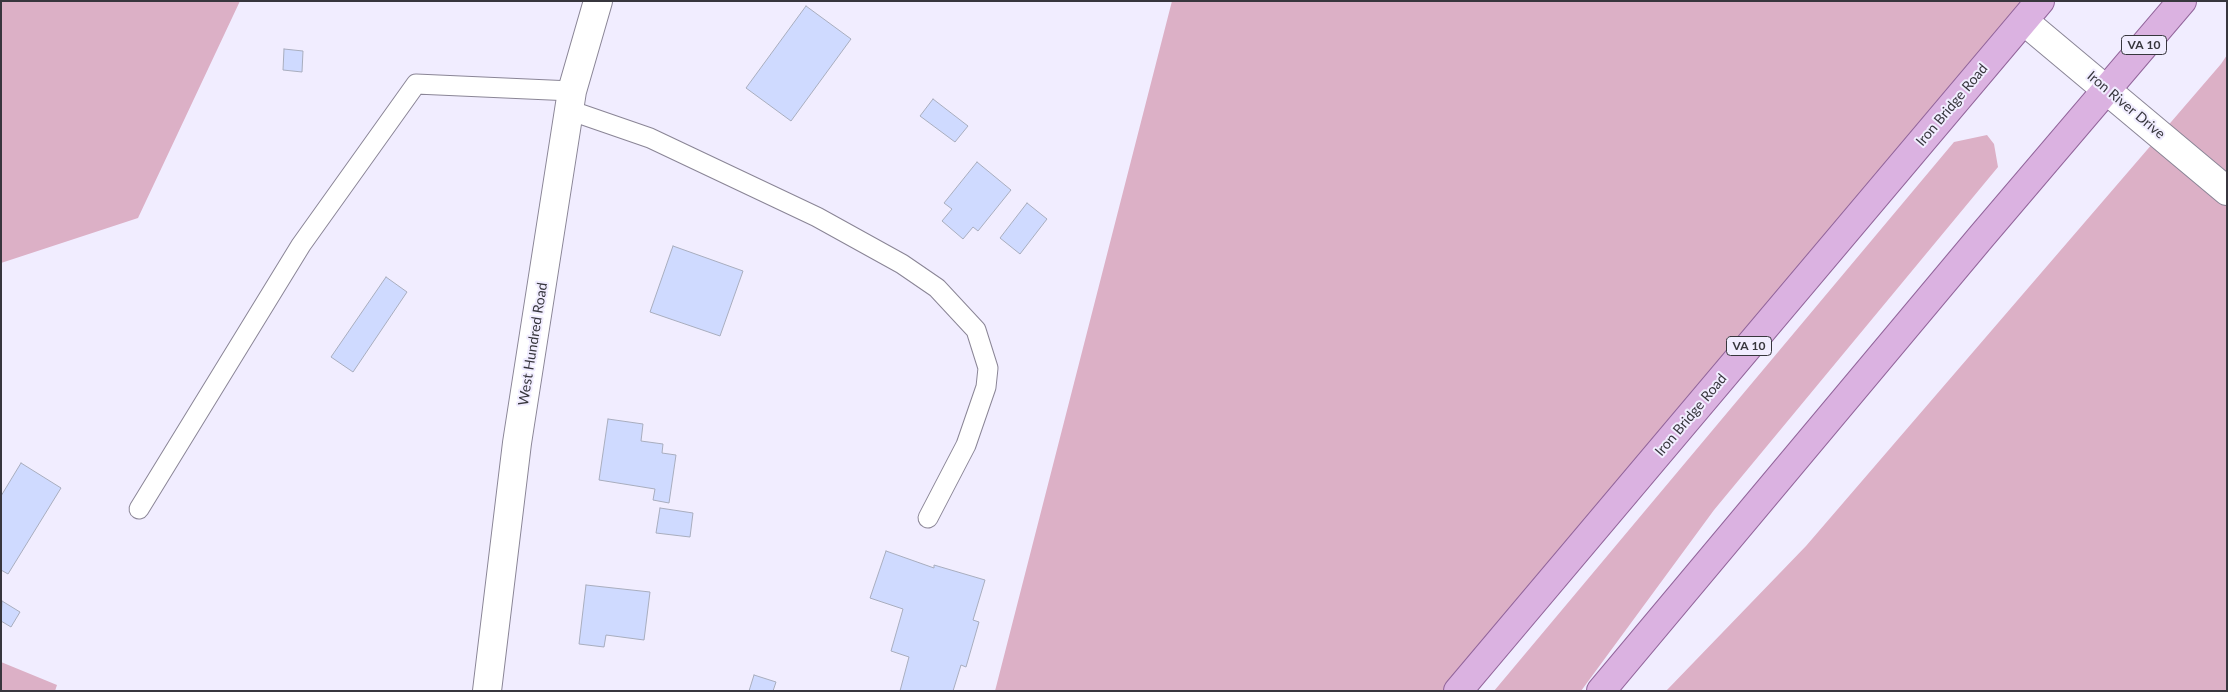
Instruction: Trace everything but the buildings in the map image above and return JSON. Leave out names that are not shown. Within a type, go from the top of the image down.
[{"type":"main road","name":"VA 10","points":[[1601,691],[2182,1]]},
{"type":"main road","name":"Iron Bridge Road","points":[[1458,691],[2032,11]]},
{"type":"street","name":"West Hundred Road","points":[[487,691],[517,443],[571,100],[598,1]]},
{"type":"street","name":"Iron River Drive","points":[[2032,11],[2107,89],[2227,190]]},
{"type":"lane","points":[[139,509],[301,245],[416,84],[571,100],[817,217],[902,264],[938,288],[976,330],[988,368],[986,387],[966,445],[928,518]]},
{"type":"shaded area","points":[[1,1],[240,1],[138,218],[1,263]]},
{"type":"shaded area","points":[[1172,1],[2037,1],[1451,691],[995,691]]},
{"type":"shaded area","points":[[2227,55],[2227,691],[1666,691],[1806,546]]},
{"type":"shaded area","points":[[1987,135],[1994,144],[1998,167],[1714,510],[1581,691],[1494,691],[1954,142]]},
{"type":"shaded area","points":[[1,662],[57,685],[55,691],[1,691]]}]
